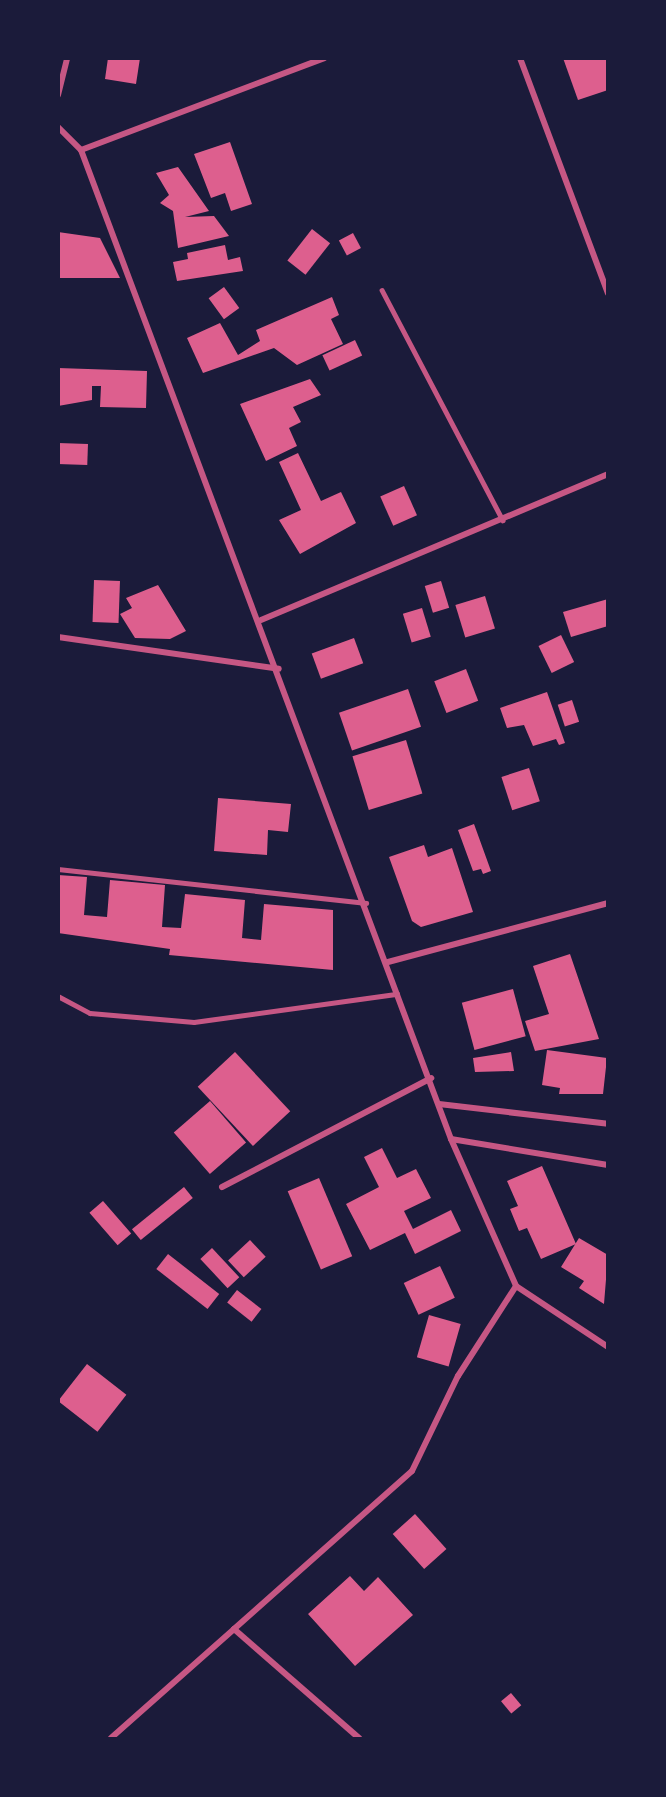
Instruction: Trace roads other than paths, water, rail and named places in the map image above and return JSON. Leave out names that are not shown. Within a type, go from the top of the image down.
[{"type":"street","points":[[58,95],[67,58]]},
{"type":"street","points":[[81,150],[324,58]]},
{"type":"street","points":[[520,58],[608,293]]},
{"type":"street","points":[[58,128],[81,150],[261,620],[400,994],[451,1139],[516,1286],[608,1347]]},
{"type":"street","points":[[261,620],[608,474]]},
{"type":"street","points":[[58,637],[279,669]]},
{"type":"street","points":[[388,962],[608,903]]},
{"type":"street","points":[[222,1187],[430,1078]]},
{"type":"street","points":[[439,1104],[608,1124]]},
{"type":"street","points":[[451,1139],[608,1165]]},
{"type":"street","points":[[111,1738],[412,1471],[458,1376],[516,1286]]},
{"type":"street","points":[[234,1629],[359,1738]]},
{"type":"lane","points":[[382,290],[503,520]]},
{"type":"lane","points":[[58,869],[366,903]]},
{"type":"lane","points":[[58,996],[90,1013],[194,1022],[400,994]]}]
